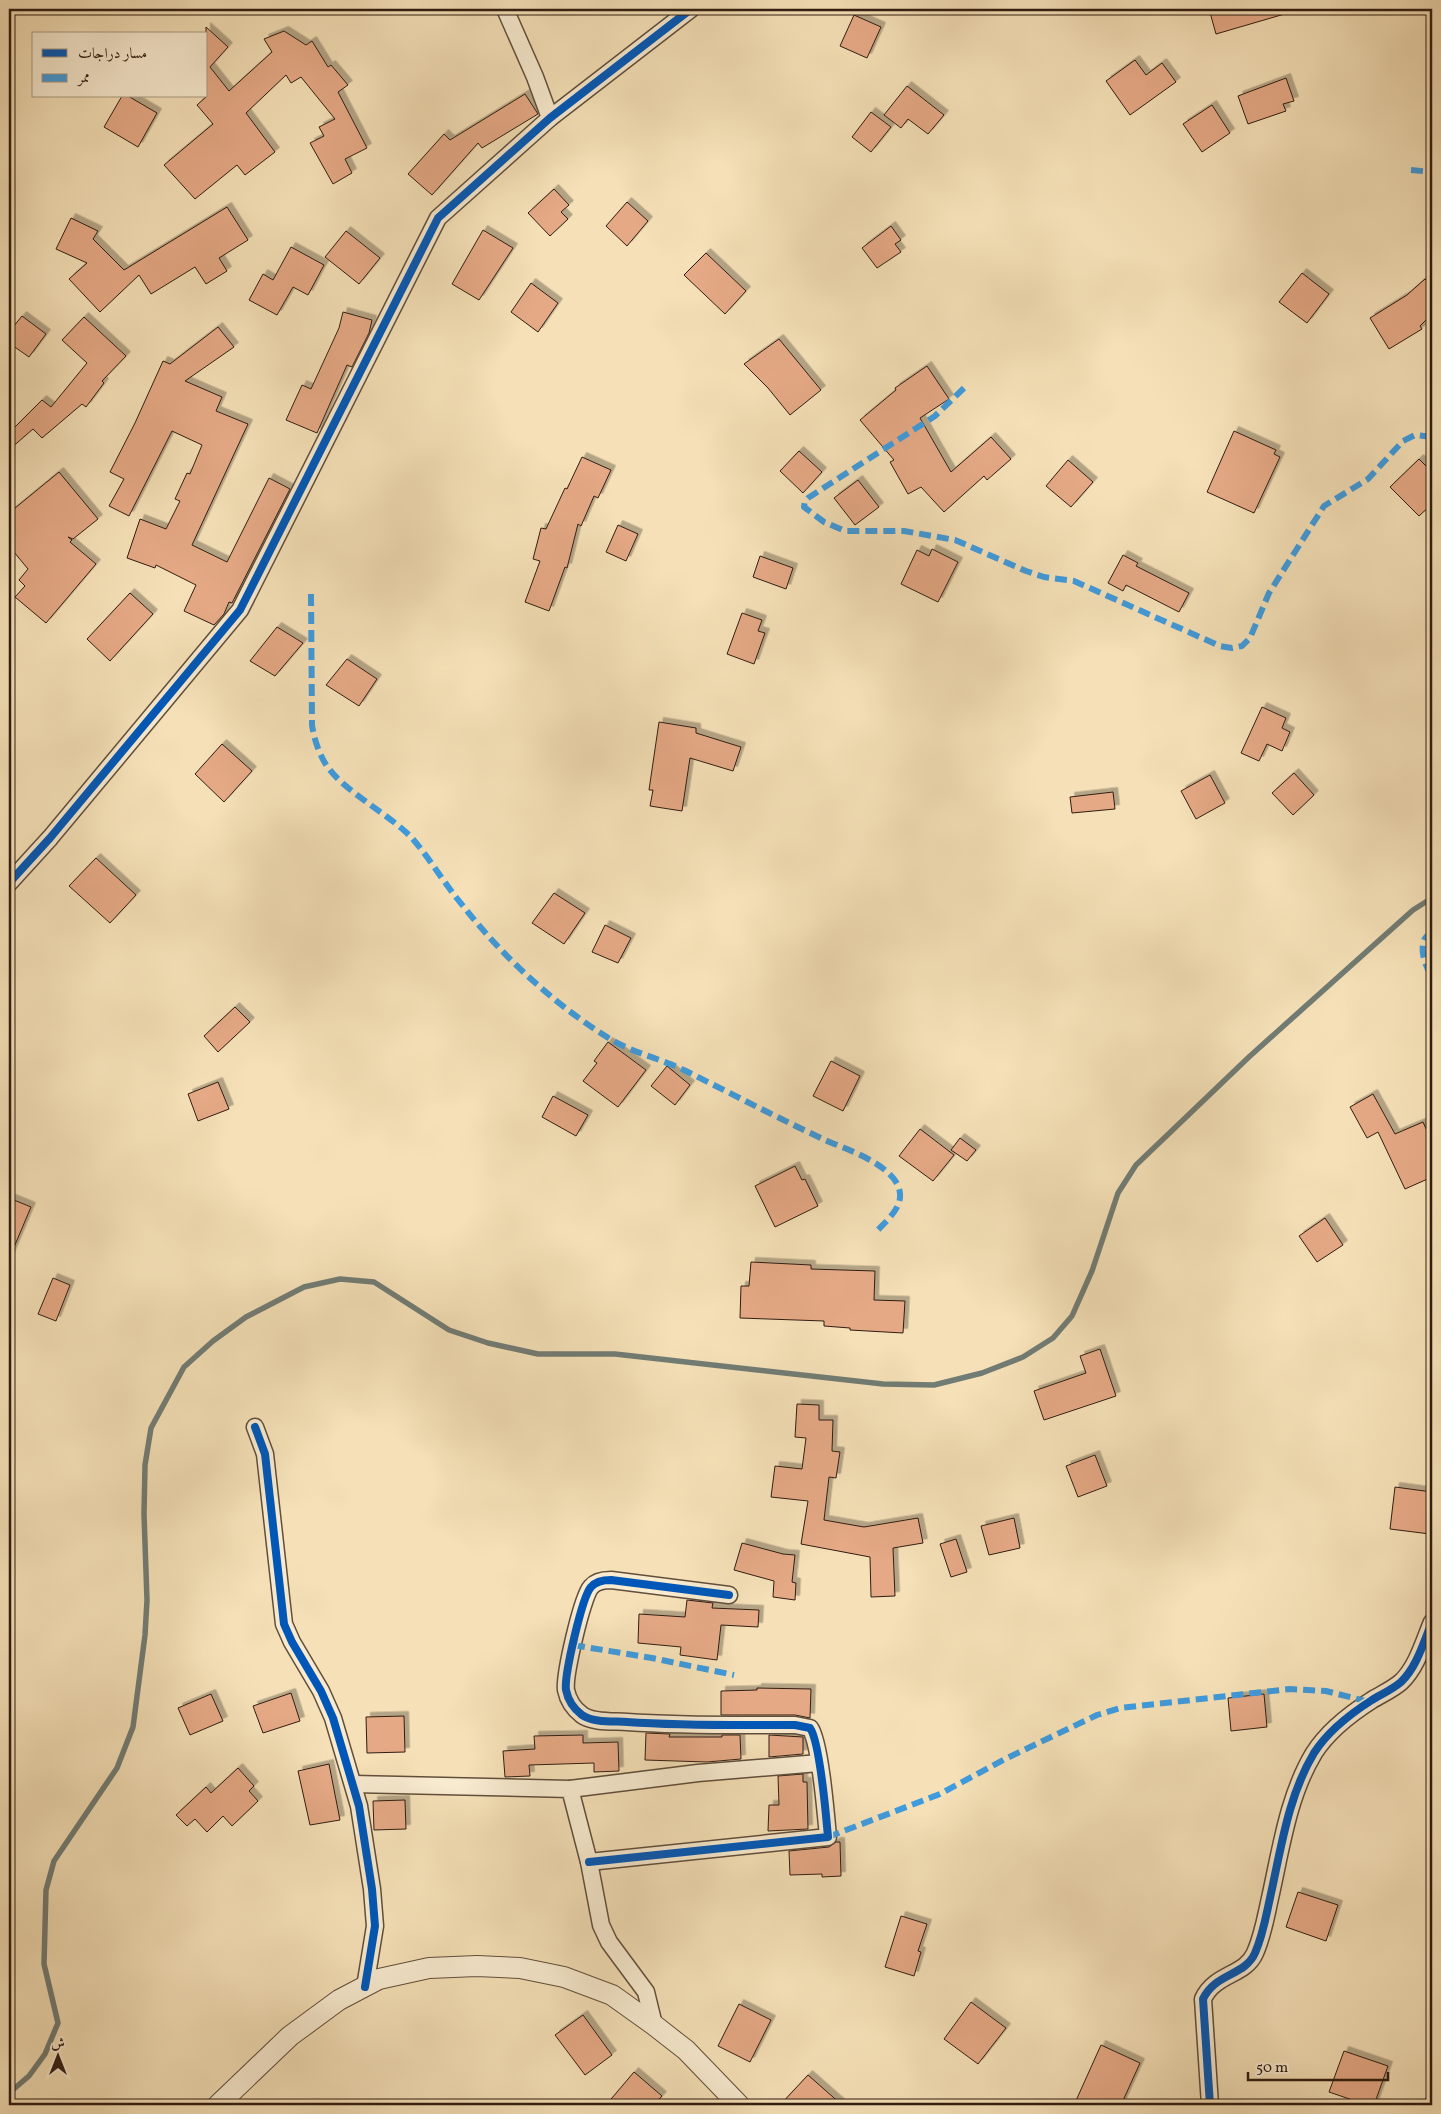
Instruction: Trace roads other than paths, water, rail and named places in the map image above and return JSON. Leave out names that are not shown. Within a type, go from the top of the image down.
[{"type":"street","points":[[505,9],[535,77],[550,118]]},
{"type":"street","points":[[9,883],[50,838],[240,610],[438,218],[550,118],[691,9]]},
{"type":"street","points":[[256,1428],[265,1454],[284,1624],[329,1709],[353,1784],[367,1852],[375,1926],[365,1987]]},
{"type":"street","points":[[589,1862],[828,1837],[819,1763],[813,1733],[810,1728],[805,1726],[692,1726],[603,1720],[581,1715],[568,1698],[566,1688],[573,1645],[586,1593],[592,1585],[600,1581],[611,1580],[729,1596]]},
{"type":"street","points":[[1210,2105],[1203,1999],[1210,1986],[1252,1960],[1266,1918],[1296,1788],[1315,1752],[1338,1725],[1350,1715],[1400,1683],[1410,1672],[1432,1622]]},
{"type":"street","points":[[353,1784],[570,1789],[698,1773],[819,1763]]},
{"type":"street","points":[[570,1789],[589,1862],[602,1925],[612,1947],[646,1992],[654,2024]]},
{"type":"street","points":[[218,2105],[290,2036],[339,2000],[380,1979],[430,1968],[478,1966],[520,1968],[564,1977],[612,1995],[654,2024],[686,2050],[740,2105]]},
{"type":"waterway","points":[[9,2093],[29,2076],[45,2054],[58,2023],[44,1964],[46,1890],[54,1861],[117,1768],[133,1727],[145,1635],[147,1600],[144,1514],[145,1465],[151,1428],[184,1367],[213,1341],[246,1317],[304,1287],[340,1279],[374,1282],[449,1330],[488,1343],[538,1354],[615,1354],[883,1384],[934,1385],[982,1373],[1023,1357],[1053,1338],[1072,1316],[1092,1271],[1118,1193],[1136,1165],[1250,1056],[1413,910],[1432,898]]},
{"type":"waterway","points":[[1425,2105],[1432,2091]]}]
